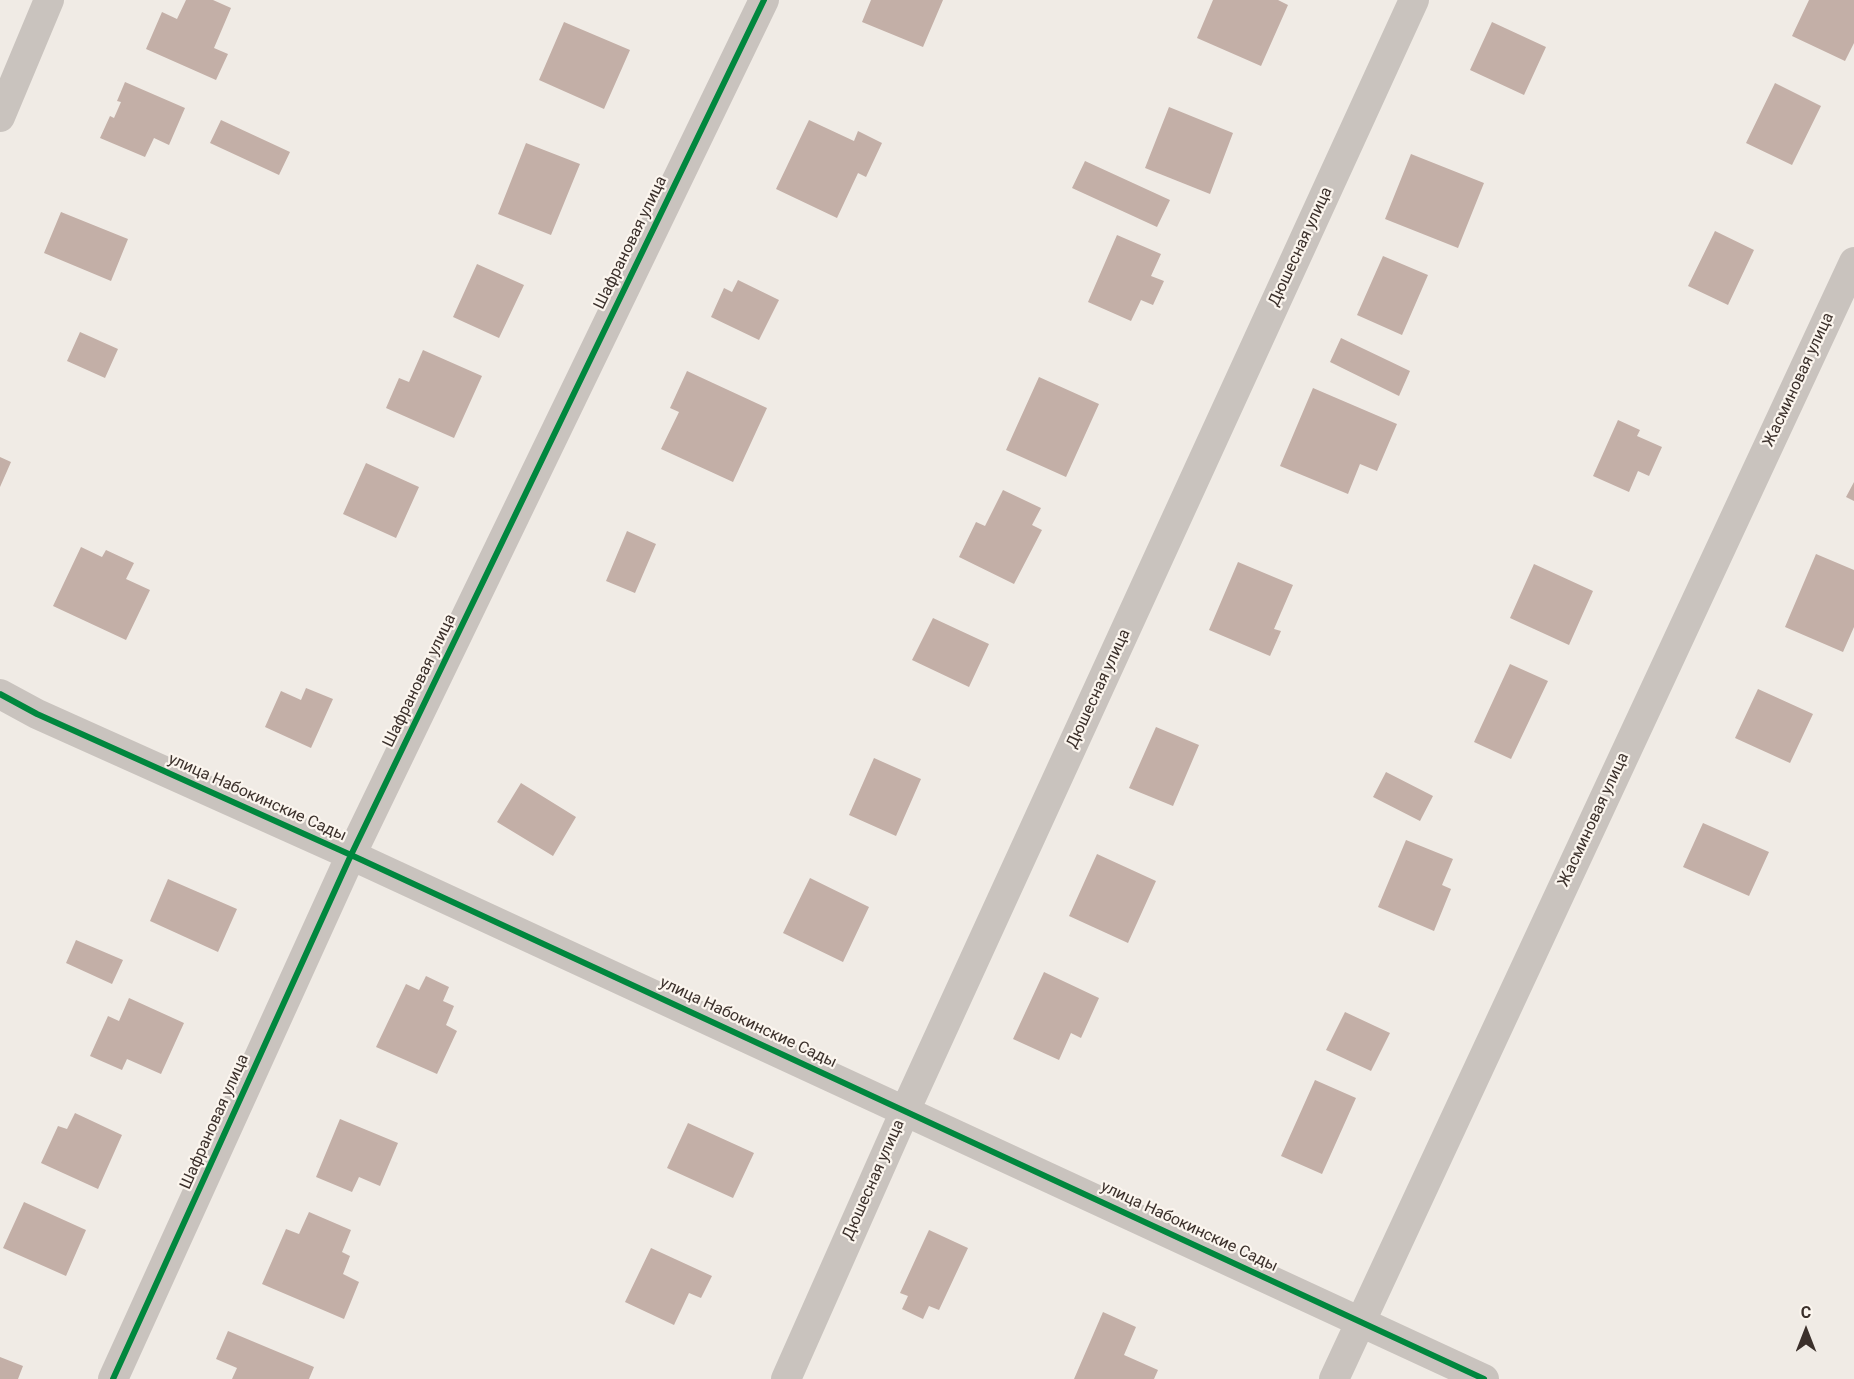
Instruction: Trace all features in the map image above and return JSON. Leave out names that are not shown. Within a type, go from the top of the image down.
[{"type":"street","points":[[0,117],[49,0]]},
{"type":"street","name":"Шафрановая улица","points":[[113,1379],[351,855],[764,0]]},
{"type":"street","name":"Дюшесная улица","points":[[786,1379],[905,1111],[1414,0]]},
{"type":"street","name":"Жасминовая улица","points":[[1334,1379],[1854,262]]},
{"type":"street","name":"улица Набокинские Сады","points":[[0,694],[37,714],[351,855],[1484,1379]]},
{"type":"building","points":[[186,0],[213,0],[231,8],[214,48],[228,54],[216,80],[146,49],[162,12],[177,19]]},
{"type":"building","points":[[871,0],[943,0],[923,47],[862,22]]},
{"type":"building","points":[[1213,0],[1278,0],[1288,5],[1261,66],[1197,38]]},
{"type":"building","points":[[1809,0],[1854,0],[1854,43],[1845,61],[1792,36]]},
{"type":"building","points":[[564,22],[630,50],[604,109],[539,80]]},
{"type":"building","points":[[1492,22],[1546,47],[1524,95],[1470,70]]},
{"type":"building","points":[[125,82],[185,108],[169,145],[154,138],[145,157],[100,138],[110,116],[114,118],[121,102],[117,101]]},
{"type":"building","points":[[1775,83],[1821,106],[1792,165],[1746,143]]},
{"type":"building","points":[[1169,107],[1233,133],[1210,194],[1145,168]]},
{"type":"building","points":[[221,120],[290,152],[279,175],[210,143]]},
{"type":"building","points":[[809,120],[854,141],[858,131],[882,143],[866,177],[858,173],[837,218],[776,189]]},
{"type":"building","points":[[526,143],[580,164],[551,235],[498,214]]},
{"type":"building","points":[[1411,154],[1484,183],[1458,248],[1385,219]]},
{"type":"building","points":[[1085,161],[1170,200],[1157,227],[1072,188]]},
{"type":"building","points":[[61,212],[128,239],[111,281],[44,253]]},
{"type":"building","points":[[1715,231],[1754,250],[1728,305],[1688,286]]},
{"type":"building","points":[[1117,235],[1161,254],[1151,276],[1164,281],[1153,305],[1141,300],[1131,321],[1088,302]]},
{"type":"building","points":[[1383,256],[1428,275],[1402,335],[1357,315]]},
{"type":"building","points":[[477,264],[524,285],[499,338],[453,317]]},
{"type":"building","points":[[738,280],[779,300],[759,340],[711,317],[724,288],[732,292]]},
{"type":"building","points":[[80,332],[118,349],[105,378],[67,361]]},
{"type":"building","points":[[1341,338],[1410,371],[1399,396],[1330,362]]},
{"type":"building","points":[[423,350],[482,376],[454,438],[386,408],[399,378],[409,382]]},
{"type":"building","points":[[687,371],[767,408],[733,482],[661,449],[679,412],[670,408]]},
{"type":"building","points":[[1039,377],[1099,404],[1066,477],[1006,450]]},
{"type":"building","points":[[1313,388],[1397,424],[1377,471],[1360,464],[1348,494],[1280,466]]},
{"type":"building","points":[[1618,420],[1640,430],[1637,436],[1662,447],[1649,476],[1638,471],[1629,492],[1593,476]]},
{"type":"building","points":[[0,457],[11,462],[0,487]]},
{"type":"building","points":[[366,463],[419,487],[396,538],[343,514]]},
{"type":"building","points":[[1854,482],[1854,501],[1846,497]]},
{"type":"building","points":[[1003,490],[1041,508],[1032,525],[1042,530],[1014,584],[959,557],[976,522],[985,526]]},
{"type":"building","points":[[627,531],[656,544],[635,593],[606,581]]},
{"type":"building","points":[[81,547],[102,557],[106,550],[134,563],[126,579],[150,590],[126,640],[53,606]]},
{"type":"building","points":[[1816,554],[1854,570],[1854,627],[1843,652],[1785,627]]},
{"type":"building","points":[[1238,562],[1293,585],[1274,629],[1281,631],[1270,656],[1209,630]]},
{"type":"building","points":[[1534,564],[1593,591],[1569,645],[1510,618]]},
{"type":"building","points":[[933,618],[989,644],[969,687],[912,660]]},
{"type":"building","points":[[1510,664],[1548,681],[1511,759],[1474,742]]},
{"type":"building","points":[[306,688],[333,699],[311,748],[265,727],[281,691],[301,700]]},
{"type":"building","points":[[1758,689],[1813,714],[1790,763],[1735,738]]},
{"type":"building","points":[[1156,727],[1199,745],[1173,806],[1129,788]]},
{"type":"building","points":[[874,758],[921,779],[896,836],[849,815]]},
{"type":"building","points":[[1386,772],[1433,796],[1420,821],[1373,797]]},
{"type":"building","points":[[521,783],[576,817],[553,856],[497,822]]},
{"type":"building","points":[[1703,823],[1769,852],[1749,896],[1683,867]]},
{"type":"building","points":[[1406,840],[1453,859],[1442,885],[1451,889],[1434,931],[1378,907]]},
{"type":"building","points":[[1097,854],[1156,881],[1128,943],[1069,916]]},
{"type":"building","points":[[810,878],[869,907],[843,962],[783,933]]},
{"type":"building","points":[[168,879],[237,909],[218,952],[150,921]]},
{"type":"building","points":[[76,940],[123,960],[112,984],[66,963]]},
{"type":"building","points":[[1044,972],[1099,998],[1081,1038],[1071,1033],[1059,1060],[1013,1039]]},
{"type":"building","points":[[426,976],[449,987],[443,1001],[454,1006],[446,1025],[457,1031],[437,1074],[376,1047],[406,984],[419,990]]},
{"type":"building","points":[[129,998],[184,1023],[161,1074],[127,1059],[122,1070],[90,1056],[108,1016],[119,1021]]},
{"type":"building","points":[[1345,1012],[1390,1033],[1371,1071],[1326,1050]]},
{"type":"building","points":[[1315,1080],[1356,1098],[1322,1174],[1281,1156]]},
{"type":"building","points":[[75,1113],[122,1135],[98,1189],[41,1163],[58,1126],[67,1129]]},
{"type":"building","points":[[340,1119],[398,1143],[380,1186],[359,1177],[352,1192],[316,1177]]},
{"type":"building","points":[[688,1123],[754,1153],[733,1198],[667,1168]]},
{"type":"building","points":[[24,1202],[86,1230],[66,1276],[3,1248]]},
{"type":"building","points":[[309,1212],[351,1230],[342,1252],[350,1256],[343,1274],[359,1282],[344,1319],[262,1284],[286,1229],[299,1234]]},
{"type":"building","points":[[929,1230],[968,1248],[939,1310],[929,1306],[923,1319],[902,1309],[908,1296],[900,1293]]},
{"type":"building","points":[[651,1248],[712,1276],[701,1298],[689,1293],[674,1325],[625,1302]]},
{"type":"building","points":[[1103,1312],[1136,1327],[1124,1355],[1158,1370],[1154,1379],[1074,1379]]},
{"type":"building","points":[[228,1331],[314,1367],[309,1379],[232,1379],[237,1368],[216,1359]]},
{"type":"building","points":[[0,1357],[23,1366],[18,1379],[0,1379]]},
{"type":"cycle path","points":[[113,1379],[351,855],[764,0]]},
{"type":"cycle path","points":[[0,694],[37,714],[351,855],[1484,1379]]}]
